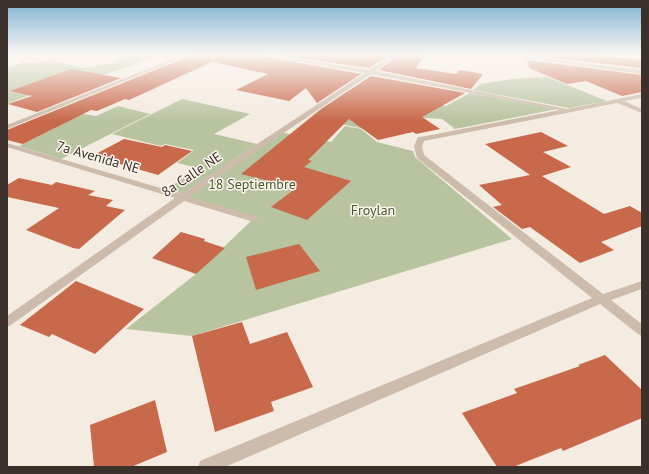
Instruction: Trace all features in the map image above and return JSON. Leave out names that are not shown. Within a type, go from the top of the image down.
[{"type":"street","points":[[7,127],[129,77]]},
{"type":"street","name":"8a Calle NE","points":[[7,322],[183,197],[363,77]]},
{"type":"street","points":[[398,77],[571,110]]},
{"type":"street","points":[[642,96],[421,139],[418,146],[420,156],[642,331]]},
{"type":"street","points":[[618,101],[642,111]]},
{"type":"street","name":"7a Avenida NE","points":[[7,145],[254,219]]},
{"type":"street","points":[[206,467],[601,299],[642,285]]},
{"type":"green space","points":[[7,77],[97,77],[40,91],[7,104]]},
{"type":"green space","points":[[547,77],[607,101],[569,108],[473,90],[481,84],[512,79]]},
{"type":"green space","points":[[470,93],[557,109],[455,129],[442,119],[427,118],[389,123],[365,129],[312,118],[420,102],[446,106]]},
{"type":"green space","points":[[182,99],[250,114],[214,134],[257,144],[182,194],[167,189],[198,168],[177,163],[194,150],[165,144],[161,146],[112,134]]},
{"type":"green space","points":[[118,106],[150,114],[61,159],[19,146],[53,129],[78,113],[96,116]]},
{"type":"green space","name":"Froylan","points":[[345,126],[361,129],[377,142],[413,151],[415,157],[512,239],[192,336],[126,329],[196,274],[253,219],[183,197],[279,132],[331,142]]},
{"type":"building","points":[[48,77],[121,78],[37,112],[8,104],[32,96],[10,91]]},
{"type":"building","points":[[137,77],[179,77],[129,100],[125,99],[97,111],[91,110],[23,144],[7,140],[7,130]]},
{"type":"building","points":[[262,77],[356,77],[317,103],[306,88],[289,101],[236,90]]},
{"type":"building","points":[[369,77],[377,77],[465,93],[422,117],[440,129],[416,134],[413,132],[378,140],[349,119],[308,160],[312,161],[304,167],[351,181],[307,220],[271,207],[296,188],[241,174],[321,109]]},
{"type":"building","points":[[413,77],[481,77],[471,89]]},
{"type":"building","points":[[551,77],[642,77],[642,92],[622,96],[586,81],[567,84]]},
{"type":"building","points":[[541,132],[568,146],[543,152],[571,167],[542,176],[604,214],[630,206],[642,213],[642,226],[601,242],[614,250],[580,263],[530,227],[522,229],[493,207],[502,205],[479,185],[530,175],[485,144]]},
{"type":"building","points":[[124,139],[162,147],[165,145],[192,151],[158,175],[92,156]]},
{"type":"building","points":[[19,178],[52,185],[56,182],[95,191],[88,195],[113,200],[106,206],[125,210],[79,249],[73,248],[26,230],[59,208],[7,197],[7,185]]},
{"type":"building","points":[[181,232],[205,239],[204,241],[225,248],[196,274],[152,258]]},
{"type":"building","points":[[299,244],[320,271],[256,290],[246,257]]},
{"type":"building","points":[[76,281],[144,309],[95,354],[52,334],[49,337],[20,325]]},
{"type":"building","points":[[242,322],[250,344],[287,332],[313,387],[271,402],[274,411],[215,432],[192,336]]},
{"type":"building","points":[[605,355],[642,390],[642,418],[563,451],[561,448],[513,467],[497,467],[462,413],[517,393],[514,389],[580,366],[578,365]]},
{"type":"building","points":[[155,400],[167,452],[131,467],[94,467],[90,425]]},
{"type":"park label","name":"18 Septiembre","points":[[252,185]]}]
